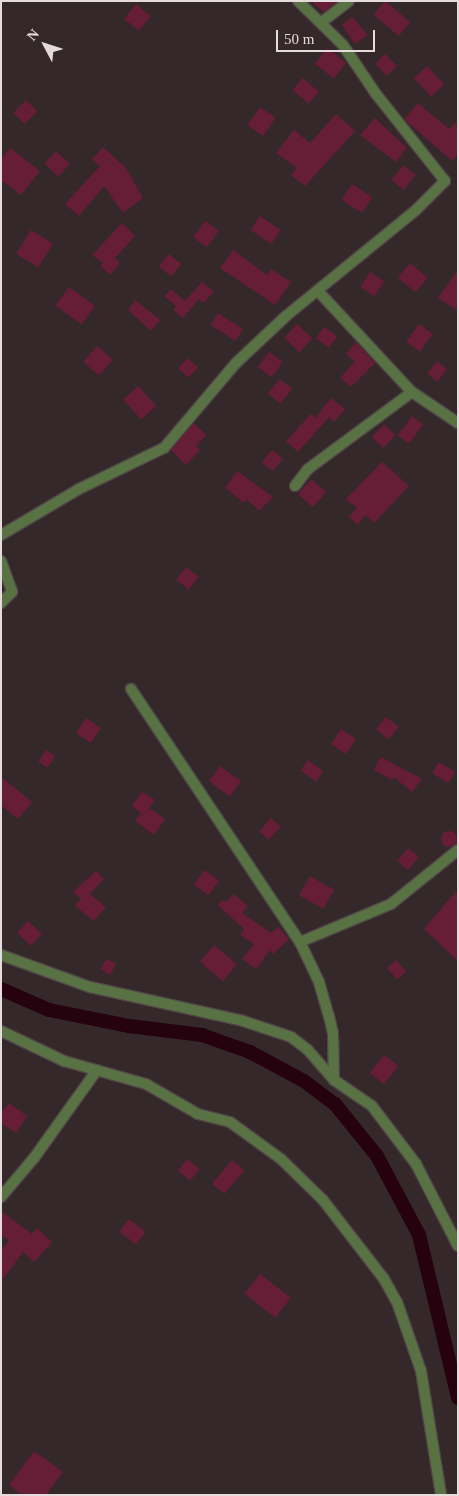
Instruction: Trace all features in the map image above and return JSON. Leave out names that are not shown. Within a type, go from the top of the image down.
[{"type":"street","points":[[1,535],[79,489],[164,448],[236,363],[318,291],[416,210],[445,181],[376,94],[343,45],[322,22],[298,1]]},
{"type":"street","points":[[322,22],[349,1]]},
{"type":"street","points":[[318,291],[412,392],[458,423]]},
{"type":"street","points":[[295,486],[308,469],[412,392]]},
{"type":"street","points":[[1,561],[12,592],[1,603]]},
{"type":"street","points":[[131,688],[300,942],[319,982],[329,1016],[334,1042],[334,1080]]},
{"type":"street","points":[[300,942],[391,904],[458,850]]},
{"type":"street","points":[[1,955],[90,987],[243,1021],[291,1038],[308,1050],[334,1080],[372,1106],[416,1164],[458,1246]]},
{"type":"street","points":[[1,1030],[64,1061],[146,1084],[198,1114],[230,1122],[281,1159],[323,1200],[384,1279],[397,1302],[421,1371],[441,1495]]},
{"type":"street","points":[[2,1193],[34,1158],[97,1070]]},
{"type":"building","points":[[311,1],[337,1],[324,12]]},
{"type":"building","points":[[385,1],[410,22],[399,36],[373,15]]},
{"type":"building","points":[[136,4],[151,16],[139,31],[124,19]]},
{"type":"building","points":[[352,17],[368,35],[355,44],[342,25]]},
{"type":"building","points":[[327,48],[346,63],[334,79],[315,64]]},
{"type":"building","points":[[385,54],[397,66],[387,76],[375,64]]},
{"type":"building","points":[[427,66],[444,84],[431,97],[414,78]]},
{"type":"building","points":[[303,78],[319,92],[308,104],[293,90]]},
{"type":"building","points":[[26,100],[37,111],[25,124],[13,113]]},
{"type":"building","points":[[418,103],[449,129],[458,120],[458,154],[452,161],[404,119]]},
{"type":"building","points":[[260,107],[276,118],[263,136],[247,125]]},
{"type":"building","points":[[336,114],[355,131],[305,186],[291,175],[297,168],[276,153],[294,130],[310,143]]},
{"type":"building","points":[[375,118],[407,148],[396,162],[360,135]]},
{"type":"building","points":[[103,147],[126,168],[143,198],[123,213],[104,186],[79,216],[65,204],[100,166],[92,159]]},
{"type":"building","points":[[10,148],[40,171],[21,195],[1,180],[1,159]]},
{"type":"building","points":[[56,151],[70,164],[58,176],[44,163]]},
{"type":"building","points":[[403,165],[416,175],[404,190],[391,180]]},
{"type":"building","points":[[352,184],[372,197],[362,213],[342,200]]},
{"type":"building","points":[[260,216],[281,230],[271,244],[250,230]]},
{"type":"building","points":[[205,221],[219,231],[207,247],[193,237]]},
{"type":"building","points":[[122,223],[135,236],[115,258],[120,263],[110,275],[100,266],[103,263],[92,255]]},
{"type":"building","points":[[31,230],[53,244],[38,268],[16,254]]},
{"type":"building","points":[[233,250],[267,275],[271,269],[291,282],[275,305],[220,268]]},
{"type":"building","points":[[169,254],[181,264],[171,277],[159,266]]},
{"type":"building","points":[[410,263],[428,278],[415,292],[398,278]]},
{"type":"building","points":[[458,270],[458,311],[438,298]]},
{"type":"building","points":[[370,272],[384,281],[374,296],[360,287]]},
{"type":"building","points":[[202,282],[214,292],[203,303],[199,299],[183,318],[173,310],[176,306],[164,296],[171,289],[185,301]]},
{"type":"building","points":[[69,287],[95,306],[81,324],[55,306]]},
{"type":"building","points":[[135,300],[160,320],[151,331],[128,310]]},
{"type":"building","points":[[218,313],[243,329],[236,341],[210,325]]},
{"type":"building","points":[[297,324],[312,338],[299,352],[284,338]]},
{"type":"building","points":[[419,324],[433,334],[420,352],[406,342]]},
{"type":"building","points":[[324,327],[337,336],[329,348],[316,338]]},
{"type":"building","points":[[356,342],[375,363],[351,387],[340,378],[355,361],[346,354]]},
{"type":"building","points":[[97,346],[113,360],[99,376],[83,362]]},
{"type":"building","points":[[269,352],[283,362],[272,377],[258,367]]},
{"type":"building","points":[[187,358],[198,367],[189,378],[178,369]]},
{"type":"building","points":[[437,361],[447,369],[437,382],[427,373]]},
{"type":"building","points":[[280,379],[292,389],[280,404],[268,394]]},
{"type":"building","points":[[138,386],[156,406],[141,419],[123,399]]},
{"type":"building","points":[[331,398],[345,409],[334,422],[329,417],[298,452],[286,441],[311,414],[315,418]]},
{"type":"building","points":[[412,416],[423,424],[409,444],[398,435]]},
{"type":"building","points":[[194,423],[206,435],[196,446],[200,450],[186,465],[171,450]]},
{"type":"building","points":[[384,424],[396,435],[383,448],[372,437]]},
{"type":"building","points":[[272,450],[283,459],[273,471],[262,462]]},
{"type":"building","points":[[382,462],[409,486],[374,523],[365,515],[358,525],[349,517],[357,508],[346,499]]},
{"type":"building","points":[[237,471],[273,497],[259,511],[247,499],[244,503],[225,488]]},
{"type":"building","points":[[311,479],[326,492],[313,507],[298,494]]},
{"type":"building","points":[[186,567],[199,577],[189,589],[176,580]]},
{"type":"building","points":[[386,717],[399,727],[389,739],[376,730]]},
{"type":"building","points":[[86,718],[101,728],[91,743],[76,733]]},
{"type":"building","points":[[341,729],[356,739],[346,754],[331,744]]},
{"type":"building","points":[[46,750],[55,756],[47,768],[38,762]]},
{"type":"building","points":[[381,757],[422,779],[412,792],[394,777],[392,780],[374,770]]},
{"type":"building","points":[[308,760],[323,771],[316,782],[300,771]]},
{"type":"building","points":[[439,762],[455,772],[448,783],[432,773]]},
{"type":"building","points":[[220,766],[241,781],[230,797],[209,781]]},
{"type":"building","points":[[1,777],[32,802],[18,819],[1,805]]},
{"type":"building","points":[[142,792],[155,800],[149,808],[165,819],[154,835],[135,821],[141,813],[132,806]]},
{"type":"building","points":[[271,818],[281,827],[269,840],[259,831]]},
{"type":"building","points":[[446,831],[452,831],[457,836],[455,845],[446,847],[441,842],[441,836]]},
{"type":"building","points":[[408,848],[419,857],[408,870],[397,861]]},
{"type":"building","points":[[205,870],[219,881],[208,895],[194,884]]},
{"type":"building","points":[[96,871],[104,879],[90,894],[106,907],[94,921],[75,906],[81,898],[73,892]]},
{"type":"building","points":[[310,876],[334,890],[323,909],[299,895]]},
{"type":"building","points":[[458,889],[458,961],[424,929]]},
{"type":"building","points":[[234,894],[248,906],[242,913],[271,933],[278,927],[289,939],[273,954],[270,950],[256,969],[242,959],[254,944],[240,935],[244,929],[218,905],[222,900],[226,902]]},
{"type":"building","points":[[28,921],[42,934],[31,946],[17,933]]},
{"type":"building","points":[[214,945],[237,964],[223,981],[200,962]]},
{"type":"building","points":[[107,959],[116,964],[110,975],[100,969]]},
{"type":"building","points":[[396,960],[406,971],[397,979],[387,968]]},
{"type":"building","points":[[384,1055],[398,1066],[384,1084],[370,1073]]},
{"type":"building","points":[[9,1103],[27,1116],[16,1133],[1,1123],[1,1113]]},
{"type":"building","points":[[187,1159],[200,1169],[190,1181],[178,1171]]},
{"type":"building","points":[[232,1160],[244,1170],[224,1194],[212,1184]]},
{"type":"building","points":[[1,1211],[32,1234],[37,1228],[52,1242],[34,1262],[23,1252],[1,1282],[1,1251],[9,1240],[1,1235]]},
{"type":"building","points":[[129,1219],[146,1232],[136,1244],[119,1232]]},
{"type":"building","points":[[260,1274],[291,1298],[275,1318],[245,1294]]},
{"type":"building","points":[[34,1451],[63,1472],[46,1495],[22,1495],[9,1485]]},
{"type":"waterway","points":[[1,989],[49,1010],[129,1026],[202,1035],[250,1052],[304,1081],[335,1104],[377,1156],[419,1235],[458,1398]]}]
